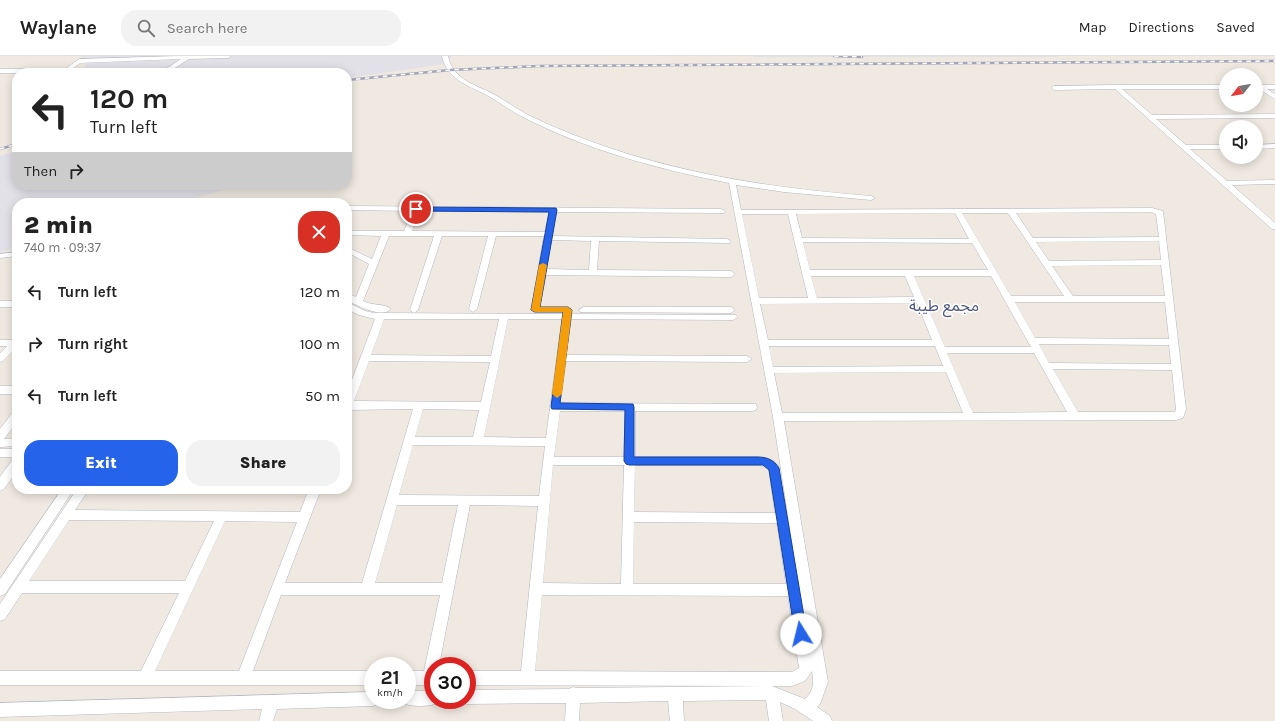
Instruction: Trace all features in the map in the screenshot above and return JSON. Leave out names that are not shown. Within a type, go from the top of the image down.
[{"type":"street","points":[[70,68],[89,56]]},
{"type":"street","points":[[79,61],[161,57],[228,56]]},
{"type":"street","points":[[445,56],[448,67],[458,79],[492,95],[538,122],[633,158],[732,181],[813,194],[871,198]]},
{"type":"street","points":[[170,68],[189,57]]},
{"type":"street","points":[[0,71],[12,71]]},
{"type":"street","points":[[1116,87],[1274,225]]},
{"type":"street","points":[[1054,88],[1219,87]]},
{"type":"street","points":[[1263,87],[1275,87]]},
{"type":"street","points":[[1263,90],[1275,97]]},
{"type":"street","points":[[1149,116],[1275,116]]},
{"type":"street","points":[[1263,147],[1275,146]]},
{"type":"street","points":[[1184,147],[1219,147]]},
{"type":"street","points":[[732,181],[778,417],[821,682],[815,699],[806,707]]},
{"type":"street","points":[[1225,183],[1275,182]]},
{"type":"street","points":[[352,208],[721,211]]},
{"type":"street","points":[[407,234],[416,209]]},
{"type":"street","points":[[535,310],[553,210]]},
{"type":"street","points":[[1010,210],[1070,299]]},
{"type":"street","points":[[738,212],[1154,210],[1160,213],[1168,299],[1181,409],[1179,415],[970,418],[778,417]]},
{"type":"street","points":[[957,211],[1009,299],[1075,417]]},
{"type":"street","points":[[791,212],[813,300]]},
{"type":"street","points":[[352,233],[493,234],[595,239],[727,241]]},
{"type":"street","points":[[352,302],[374,263],[386,233]]},
{"type":"street","points":[[414,310],[439,234]]},
{"type":"street","points":[[473,309],[493,234]]},
{"type":"street","points":[[593,273],[595,239]]},
{"type":"street","points":[[1031,240],[1163,239]]},
{"type":"street","points":[[798,240],[974,241]]},
{"type":"street","points":[[352,252],[374,263]]},
{"type":"street","points":[[0,256],[12,255]]},
{"type":"street","points":[[0,260],[12,259]]},
{"type":"street","points":[[1046,264],[1165,262]]},
{"type":"street","points":[[542,272],[731,274]]},
{"type":"street","points":[[908,272],[970,418]]},
{"type":"street","points":[[806,273],[994,273]]},
{"type":"street","points":[[1009,299],[1168,299]]},
{"type":"street","points":[[755,301],[919,300]]},
{"type":"street","points":[[0,304],[12,304]]},
{"type":"street","points":[[352,306],[414,310],[535,310],[567,313]]},
{"type":"street","points":[[352,307],[362,313],[381,316],[504,316],[567,313],[732,314]]},
{"type":"street","points":[[526,678],[548,461],[567,313]]},
{"type":"street","points":[[352,393],[381,316]]},
{"type":"street","points":[[478,441],[504,316]]},
{"type":"street","points":[[1032,341],[1173,342]]},
{"type":"street","points":[[0,343],[12,342]]},
{"type":"street","points":[[763,343],[1038,350]]},
{"type":"street","points":[[0,359],[12,346]]},
{"type":"street","points":[[365,358],[495,359]]},
{"type":"street","points":[[562,358],[747,359]]},
{"type":"street","points":[[1046,366],[1176,367]]},
{"type":"street","points":[[768,370],[949,369]]},
{"type":"street","points":[[0,390],[12,390]]},
{"type":"street","points":[[367,589],[419,405]]},
{"type":"street","points":[[352,406],[485,406]]},
{"type":"street","points":[[555,407],[752,407]]},
{"type":"street","points":[[627,590],[630,407]]},
{"type":"street","points":[[0,436],[12,421]]},
{"type":"street","points":[[409,441],[551,442]]},
{"type":"street","points":[[0,442],[12,442]]},
{"type":"street","points":[[0,453],[12,453]]},
{"type":"street","points":[[476,678],[798,678],[803,675],[806,669],[774,468],[770,464],[764,461],[548,461]]},
{"type":"street","points":[[0,486],[12,469]]},
{"type":"street","points":[[1,586],[65,494]]},
{"type":"street","points":[[0,614],[80,494]]},
{"type":"street","points":[[243,678],[313,494]]},
{"type":"street","points":[[392,500],[544,500]]},
{"type":"street","points":[[436,657],[465,501]]},
{"type":"street","points":[[67,515],[305,517]]},
{"type":"street","points":[[145,678],[222,516]]},
{"type":"street","points":[[629,517],[782,518]]},
{"type":"street","points":[[18,587],[188,587]]},
{"type":"street","points":[[277,589],[448,589]]},
{"type":"street","points":[[536,589],[794,590]]},
{"type":"street","points":[[0,678],[364,678]]},
{"type":"street","points":[[772,693],[776,721]]},
{"type":"street","points":[[476,697],[573,694],[675,695],[772,693],[785,696],[806,707],[825,721]]},
{"type":"street","points":[[572,721],[573,694]]},
{"type":"street","points":[[675,695],[677,721]]},
{"type":"street","points":[[0,710],[364,699]]},
{"type":"street","points":[[266,721],[272,702]]},
{"type":"shaded area","points":[[81,56],[452,56],[446,64],[352,77],[352,68],[84,68],[86,63]]},
{"type":"shaded area","points":[[1057,56],[1058,57],[753,57]]},
{"type":"shaded area","points":[[12,152],[12,190],[223,190],[195,198],[12,198],[12,248],[0,252],[0,156]]},
{"type":"railway","points":[[834,56],[862,57]]},
{"type":"railway","points":[[352,80],[450,70],[539,66],[1275,61]]},
{"type":"railway","points":[[0,149],[12,145]]},
{"type":"slow traffic","points":[[543,265],[535,310],[568,310],[557,394]]},
{"type":"district","name":"مجمع طيبة","points":[[944,305]]},
{"type":"route","points":[[416,209],[553,210],[535,310],[568,310],[555,407],[630,407],[629,461],[764,461],[770,464],[774,468],[801,634]]}]
